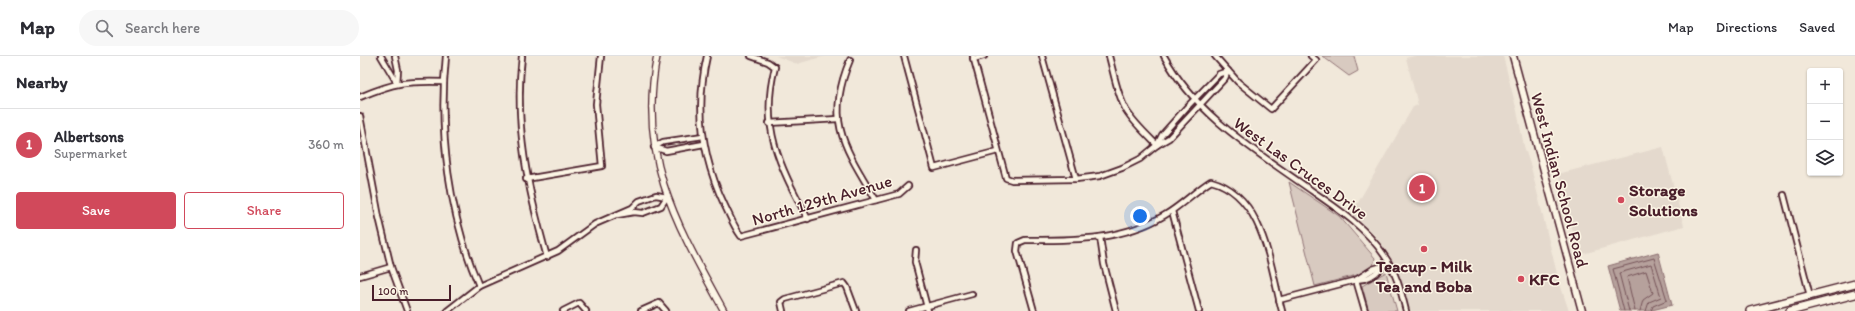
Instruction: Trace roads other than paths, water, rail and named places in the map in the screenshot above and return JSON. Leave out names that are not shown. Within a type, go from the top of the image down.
[{"type":"main road","name":"West Indian School Road","points":[[1513,56],[1582,311]]},
{"type":"main road","points":[[1750,311],[1855,284]]},
{"type":"main road","points":[[1790,311],[1855,294]]},
{"type":"street","points":[[381,56],[397,83]]},
{"type":"street","points":[[395,56],[397,83]]},
{"type":"street","points":[[446,56],[444,82],[445,141],[450,182],[461,236],[479,286]]},
{"type":"street","points":[[522,56],[519,111],[521,146],[526,179],[547,257]]},
{"type":"street","points":[[526,179],[602,166],[596,104],[601,56]]},
{"type":"street","points":[[657,56],[651,102],[654,147],[661,180],[684,235],[724,311]]},
{"type":"street","points":[[654,147],[666,151],[704,144],[701,118],[702,78],[707,56]]},
{"type":"street","points":[[751,56],[768,62],[775,67],[770,95],[769,123],[772,139],[780,165],[808,218]]},
{"type":"street","points":[[904,56],[934,168],[998,151]]},
{"type":"street","points":[[984,56],[973,57],[1006,178],[1012,180],[1076,179],[1100,176],[1122,168],[1140,159],[1157,145],[1169,138],[1226,78],[1228,71]]},
{"type":"street","points":[[1042,56],[1076,179]]},
{"type":"street","points":[[1109,56],[1120,95],[1126,110],[1136,125],[1157,145]]},
{"type":"street","name":"West Las Cruces Drive","points":[[1164,56],[1178,79],[1200,105],[1225,128],[1362,227],[1389,264],[1399,285],[1406,311]]},
{"type":"street","points":[[1215,56],[1238,82],[1271,108],[1316,60],[1311,56]]},
{"type":"street","points":[[850,60],[839,93],[838,119],[846,147],[876,200]]},
{"type":"street","points":[[387,67],[396,63]]},
{"type":"street","points":[[1157,145],[1162,134],[1195,99],[1219,74],[1228,71]]},
{"type":"street","points":[[360,97],[397,83],[418,81],[444,82]]},
{"type":"street","points":[[360,116],[379,218],[391,267],[407,311]]},
{"type":"street","points":[[769,123],[838,119]]},
{"type":"street","points":[[654,147],[663,142],[703,136]]},
{"type":"street","name":"North 129th Avenue","points":[[704,144],[716,187],[736,230],[741,236],[899,194],[908,186]]},
{"type":"street","points":[[1034,311],[1017,251],[1018,243],[1026,240],[1082,240],[1128,231],[1153,222],[1172,211],[1211,180],[1229,190],[1247,204],[1259,223],[1282,311]]},
{"type":"street","points":[[447,311],[479,286],[547,257],[572,242],[595,224],[635,206],[638,201],[656,195],[667,197]]},
{"type":"street","points":[[1784,195],[1810,296]]},
{"type":"street","points":[[617,215],[634,212],[643,213],[661,206],[667,197]]},
{"type":"street","points":[[1172,211],[1199,311]]},
{"type":"street","points":[[1100,237],[1104,264],[1116,311]]},
{"type":"street","points":[[916,250],[915,262],[927,309]]},
{"type":"street","points":[[1356,280],[1366,273],[1389,264]]},
{"type":"street","points":[[360,276],[391,267]]},
{"type":"street","points":[[1279,300],[1356,280],[1364,280],[1381,268]]},
{"type":"street","points":[[1366,273],[1368,278]]},
{"type":"street","points":[[1356,280],[1365,311]]},
{"type":"street","points":[[783,311],[781,302],[785,299],[844,283],[856,311]]},
{"type":"street","points":[[909,311],[927,309],[972,294]]},
{"type":"street","points":[[563,311],[579,303],[586,311]]},
{"type":"street","points":[[642,311],[659,303],[666,311]]},
{"type":"water","points":[[1658,252],[1672,305],[1648,311],[1620,311],[1608,266]]},
{"type":"place","name":"Albertsons","points":[[1422,188]]},
{"type":"place","name":"Storage Solutions","points":[[1621,200]]},
{"type":"place","name":"Teacup - Milk Tea and Boba","points":[[1424,249]]},
{"type":"place","name":"KFC","points":[[1521,279]]}]
